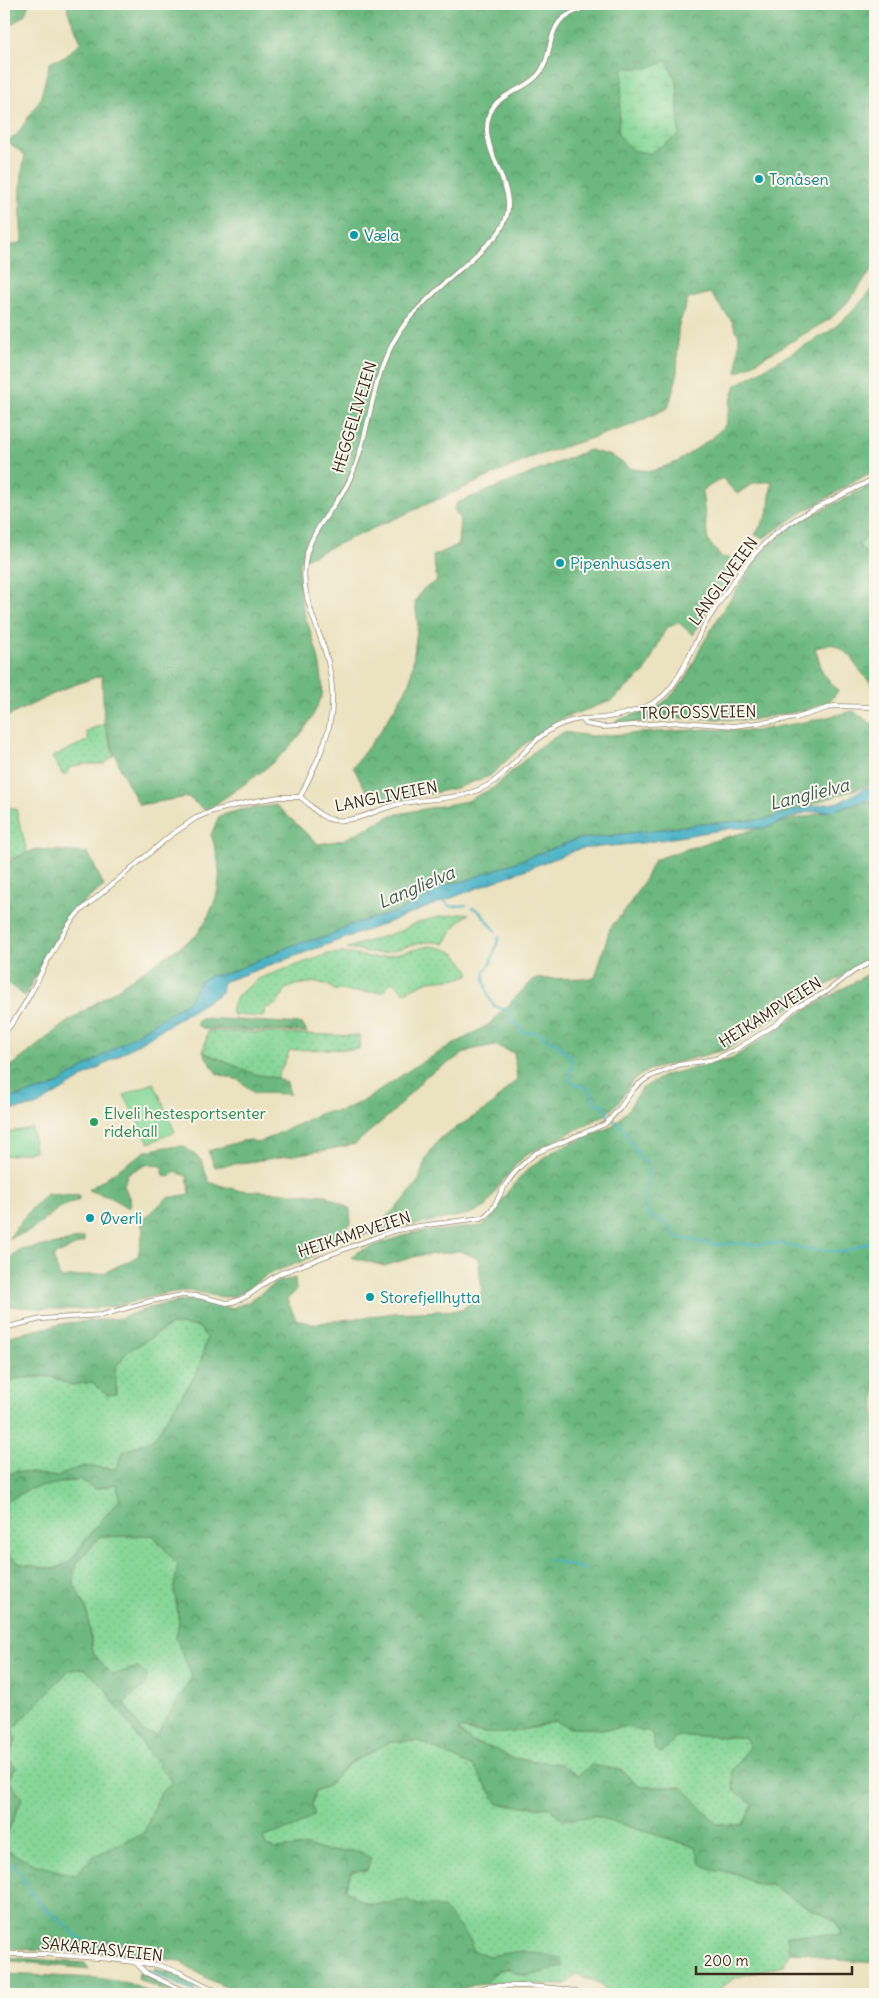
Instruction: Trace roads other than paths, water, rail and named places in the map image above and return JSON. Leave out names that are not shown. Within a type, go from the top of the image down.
[{"type":"street","name":"HEGGELIVEIEN","points":[[300,796],[322,752],[332,711],[329,667],[307,602],[305,590],[305,565],[308,549],[314,534],[343,492],[351,475],[380,369],[394,340],[414,313],[489,243],[505,223],[508,212],[508,197],[487,132],[492,109],[500,98],[531,81],[541,70],[553,35],[561,20],[569,14],[592,4]]},
{"type":"street","name":"LANGLIVEIEN","points":[[300,796],[322,816],[335,820],[357,817],[399,804],[467,793],[495,781],[531,745],[550,730],[563,723],[582,719],[604,718],[651,704],[662,697],[677,680],[702,628],[766,542],[782,528],[802,516],[875,478]]},
{"type":"street","name":"TROFOSSVEIEN","points":[[582,719],[586,724],[603,727],[681,722],[738,726],[796,718],[834,706],[875,707]]},
{"type":"street","points":[[4,1034],[72,920],[89,902],[171,835],[196,818],[213,811],[263,799],[300,796]]},
{"type":"street","name":"HEIKAMPVEIEN","points":[[4,1328],[41,1319],[102,1315],[151,1301],[182,1295],[193,1295],[227,1303],[232,1302],[250,1295],[281,1273],[386,1234],[419,1226],[481,1218],[488,1214],[514,1173],[530,1158],[536,1153],[605,1124],[620,1108],[634,1088],[647,1078],[678,1065],[715,1059],[734,1050],[775,1025],[796,1007],[826,992],[854,971],[875,960]]},
{"type":"street","name":"SAKARIASVEIEN","points":[[4,1954],[60,1955],[135,1962],[170,1968],[222,1994]]},
{"type":"street","points":[[135,1962],[146,1973],[190,1994]]},
{"type":"street","points":[[465,1994],[488,1987],[502,1986],[564,1989],[584,1994]]},
{"type":"water","points":[[875,786],[875,798],[831,811],[808,812],[764,828],[733,828],[642,843],[579,849],[376,927],[223,982],[221,993],[36,1106],[4,1111],[4,1100],[53,1087],[189,1001],[199,982],[210,976],[229,973],[293,945],[329,936],[349,925],[402,910],[436,886],[465,881],[575,840],[702,824],[767,819],[805,807],[840,802],[865,788]]},
{"type":"waterway","points":[[443,899],[451,906],[466,905]]},
{"type":"waterway","points":[[473,908],[479,911],[496,931]]},
{"type":"waterway","points":[[499,937],[491,963],[485,971],[484,979],[489,997],[494,1006],[509,1011],[511,1013],[510,1018],[525,1033],[539,1033],[559,1044],[563,1051],[570,1055],[572,1063],[569,1080],[587,1088],[596,1104],[604,1104],[607,1109],[606,1114],[622,1127],[642,1161],[648,1163],[648,1179],[642,1196],[649,1217],[666,1222],[676,1237],[715,1245],[776,1243],[808,1249],[844,1252],[875,1240]]},
{"type":"waterway","points":[[547,1559],[587,1570]]},
{"type":"waterway","points":[[4,1860],[19,1872],[37,1901],[88,1945],[98,1951],[115,1953]]},
{"type":"waterway","points":[[148,1970],[199,1994]]},
{"type":"place","name":"Tonåsen","points":[[759,179]]},
{"type":"place","name":"Væla","points":[[354,235]]},
{"type":"place","name":"Pipenhusåsen","points":[[560,563]]},
{"type":"place","name":"Elveli hestesportsenter ridehall","points":[[94,1122]]},
{"type":"place","name":"Øverli","points":[[90,1218]]},
{"type":"place","name":"Storefjellhytta","points":[[370,1297]]},
{"type":"water label","name":"Langlielva","points":[[809,794]]},
{"type":"water label","name":"Langlielva","points":[[416,887]]}]
